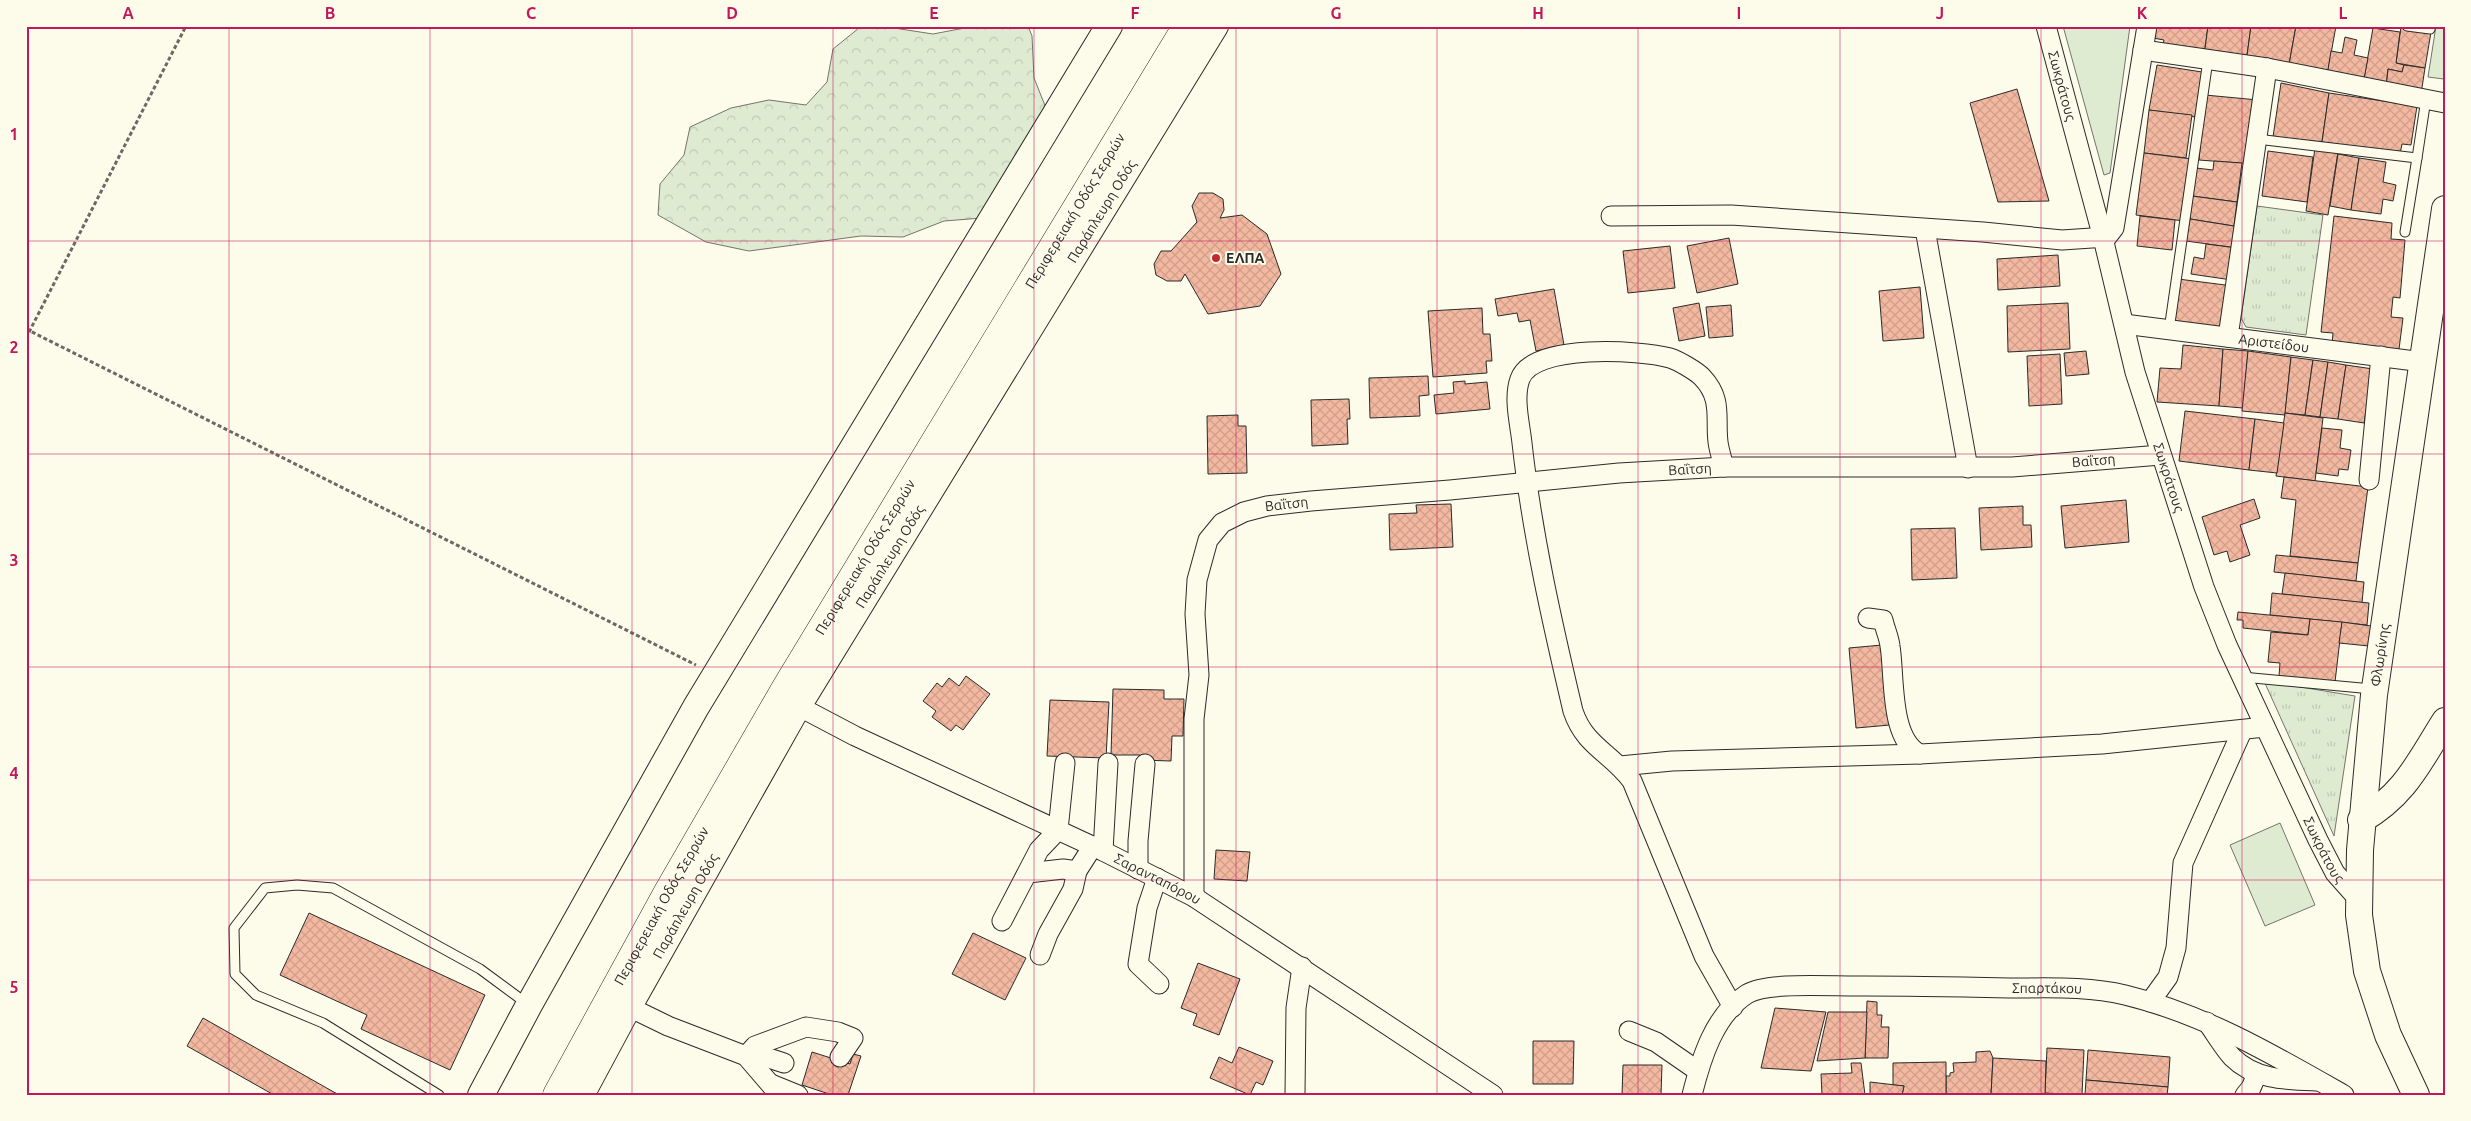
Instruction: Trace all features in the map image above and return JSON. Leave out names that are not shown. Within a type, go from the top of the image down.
[{"type":"main road","name":"Περιφερειακή Οδός Σερρών","points":[[557,1095],[668,892],[787,686],[1188,26]]},
{"type":"street","points":[[481,1095],[529,1004],[716,675],[1109,26]]},
{"type":"street","name":"Παράπλευρη Οδός","points":[[581,1095],[798,706],[1215,26]]},
{"type":"street","name":"Σωκράτους","points":[[2046,26],[2103,238],[2135,372],[2215,618],[2335,873],[2359,900]]},
{"type":"street","points":[[1611,216],[1731,215],[2062,240],[2103,238],[2109,235],[2114,228],[2147,26]]},
{"type":"street","points":[[2143,50],[2267,68],[2445,102]]},
{"type":"street","points":[[2228,337],[2267,68]]},
{"type":"street","name":"Φλωρίνης","points":[[2416,1095],[2388,1035],[2373,990],[2363,951],[2359,900],[2361,820],[2375,690],[2445,209]]},
{"type":"street","points":[[1925,229],[1951,360],[1968,468]]},
{"type":"street","name":"Αριστείδου","points":[[2124,324],[2423,362]]},
{"type":"street","points":[[1724,467],[1718,440],[1718,410],[1714,396],[1702,377],[1672,358],[1619,350],[1586,351],[1560,356],[1536,364],[1524,372],[1520,379],[1518,408],[1526,481],[1536,546],[1573,711],[1578,725],[1587,739],[1620,766],[1638,793],[1704,956],[1733,1007]]},
{"type":"street","points":[[2369,480],[2381,356]]},
{"type":"street","name":"Βαΐτση","points":[[1194,897],[1194,719],[1199,675],[1195,614],[1196,580],[1208,540],[1222,523],[1244,512],[1267,506],[1619,473],[1724,467],[2012,467],[2161,455]]},
{"type":"street","points":[[1868,618],[1883,620],[1890,646],[1895,707],[1906,740],[1914,751],[1920,754]]},
{"type":"street","name":"Σαρανταπόρου","points":[[798,706],[862,740],[1098,848],[1194,897],[1493,1095]]},
{"type":"street","points":[[2361,820],[2393,798],[2422,759],[2445,721]]},
{"type":"street","points":[[1620,766],[1672,761],[1920,754],[2093,745],[2242,731],[2265,727]]},
{"type":"street","points":[[2150,1002],[2168,977],[2176,948],[2183,863],[2242,731]]},
{"type":"street","points":[[1002,921],[1039,850],[1058,830],[1065,763]]},
{"type":"street","points":[[1040,955],[1048,934],[1073,888],[1077,871],[1098,848],[1108,763]]},
{"type":"street","points":[[1138,869],[1138,841],[1145,764]]},
{"type":"street","points":[[1028,873],[1063,869],[1077,871]]},
{"type":"street","points":[[1158,878],[1146,908],[1138,964],[1159,984]]},
{"type":"street","points":[[1295,1095],[1296,1008],[1302,967]]},
{"type":"street","name":"Σπαρτάκου","points":[[1692,1095],[1698,1071],[1710,1041],[1733,1007],[1748,994],[1756,991],[1789,987],[2087,989],[2124,994],[2207,1021],[2344,1095]]},
{"type":"street","points":[[629,1007],[668,1026],[748,1054],[784,1063]]},
{"type":"street","points":[[2207,1021],[2232,1057],[2257,1074],[2287,1080],[2321,1082]]},
{"type":"street","points":[[748,1054],[754,1046],[806,1027],[838,1032],[853,1038],[840,1057]]},
{"type":"street","points":[[1629,1031],[1656,1042],[1698,1071]]},
{"type":"street","points":[[748,1054],[774,1090],[798,1095]]},
{"type":"street","points":[[2245,1095],[2251,1088],[2257,1074]]},
{"type":"lane","points":[[2407,26],[2430,29],[2430,26]]},
{"type":"lane","points":[[2169,330],[2208,60]]},
{"type":"lane","points":[[2405,232],[2426,99]]},
{"type":"lane","points":[[2257,139],[2417,158]]},
{"type":"lane","points":[[2242,677],[2375,690]]},
{"type":"lane","points":[[439,1095],[323,1023],[256,995],[235,974],[234,928],[265,888],[297,886],[332,888],[480,969],[529,1004]]},
{"type":"path","points":[[26,338],[28,330],[186,26]]},
{"type":"path","points":[[28,330],[716,675]]},
{"type":"green space","points":[[975,26],[1028,26],[1032,36],[1034,78],[1048,113],[982,218],[944,221],[903,237],[861,236],[749,251],[706,242],[658,215],[660,184],[684,155],[690,127],[731,108],[769,100],[806,105],[827,82],[833,49],[859,28],[894,28],[933,34]]},
{"type":"green space","points":[[2063,26],[2130,26],[2110,173],[2104,175]]},
{"type":"green space","points":[[2436,26],[2445,26],[2444,79],[2428,77]]},
{"type":"green space","points":[[2257,206],[2323,215],[2306,335],[2246,327],[2241,318]]},
{"type":"green space","points":[[2264,681],[2355,696],[2334,836]]},
{"type":"green space","points":[[2280,823],[2315,905],[2265,926],[2230,845]]},
{"type":"building","points":[[2155,26],[2208,26],[2204,56],[2162,50],[2164,40],[2153,38]]},
{"type":"building","points":[[2208,26],[2251,26],[2246,63],[2204,56]]},
{"type":"building","points":[[2251,26],[2296,26],[2288,70],[2246,63]]},
{"type":"building","points":[[2296,26],[2336,26],[2327,76],[2288,70]]},
{"type":"building","points":[[2401,27],[2431,32],[2425,68],[2396,63]]},
{"type":"building","points":[[2373,28],[2400,32],[2396,63],[2404,65],[2402,72],[2388,69],[2386,88],[2363,84]]},
{"type":"building","points":[[2345,37],[2357,40],[2354,55],[2368,58],[2363,84],[2327,76],[2331,51],[2342,53]]},
{"type":"building","points":[[2157,65],[2202,72],[2195,117],[2149,110]]},
{"type":"building","points":[[2404,65],[2425,68],[2421,94],[2386,88],[2388,69],[2402,72]]},
{"type":"building","points":[[2281,83],[2329,93],[2322,142],[2273,137]]},
{"type":"building","points":[[2017,89],[2049,201],[1998,202],[1970,103]]},
{"type":"building","points":[[2329,93],[2417,106],[2411,145],[2402,144],[2400,154],[2322,142]]},
{"type":"building","points":[[2205,95],[2258,100],[2252,164],[2199,160]]},
{"type":"building","points":[[2149,110],[2192,115],[2186,158],[2144,153]]},
{"type":"building","points":[[2315,148],[2338,152],[2328,215],[2306,211]]},
{"type":"building","points":[[2268,151],[2313,157],[2307,202],[2262,196]]},
{"type":"building","points":[[2144,153],[2192,159],[2184,221],[2136,215]]},
{"type":"building","points":[[2338,154],[2359,158],[2351,210],[2330,206]]},
{"type":"building","points":[[2359,158],[2386,162],[2383,182],[2396,185],[2393,201],[2383,199],[2381,214],[2351,210]]},
{"type":"building","points":[[2214,161],[2242,163],[2237,202],[2192,196],[2196,168],[2213,170]]},
{"type":"building","name":"ΕΛΠΑ","points":[[1199,193],[1213,193],[1223,199],[1224,210],[1220,218],[1242,215],[1267,234],[1281,274],[1260,306],[1208,314],[1185,274],[1181,281],[1167,281],[1156,275],[1154,264],[1161,251],[1171,251],[1197,222],[1192,206]]},
{"type":"building","points":[[2192,196],[2237,202],[2234,226],[2190,219]]},
{"type":"building","points":[[2140,216],[2175,220],[2172,250],[2137,246]]},
{"type":"building","points":[[2334,216],[2392,223],[2391,239],[2405,240],[2400,298],[2393,297],[2391,317],[2403,318],[2398,357],[2332,345],[2333,333],[2321,332]]},
{"type":"building","points":[[2190,219],[2240,227],[2237,248],[2186,241]]},
{"type":"building","points":[[1729,238],[1738,284],[1697,293],[1687,246]]},
{"type":"building","points":[[2206,244],[2237,248],[2232,280],[2191,274],[2194,257],[2204,259]]},
{"type":"building","points":[[1670,246],[1675,288],[1628,293],[1623,251]]},
{"type":"building","points":[[2058,255],[2060,286],[1998,290],[1997,259]]},
{"type":"building","points":[[2178,279],[2233,286],[2226,333],[2172,326]]},
{"type":"building","points":[[1920,287],[1924,338],[1883,341],[1879,291]]},
{"type":"building","points":[[1554,289],[1564,345],[1536,351],[1530,320],[1519,322],[1517,313],[1498,316],[1495,299]]},
{"type":"building","points":[[1699,303],[1705,336],[1679,341],[1673,308]]},
{"type":"building","points":[[2068,303],[2070,349],[2008,352],[2007,306]]},
{"type":"building","points":[[1731,305],[1733,336],[1709,338],[1706,307]]},
{"type":"building","points":[[1482,308],[1483,334],[1490,334],[1492,361],[1486,361],[1487,373],[1433,377],[1428,311]]},
{"type":"building","points":[[2183,345],[2223,349],[2219,406],[2157,402],[2160,368],[2181,369]]},
{"type":"building","points":[[2223,349],[2248,351],[2243,408],[2219,406]]},
{"type":"building","points":[[2086,351],[2089,374],[2066,376],[2064,353]]},
{"type":"building","points":[[2248,351],[2291,357],[2285,415],[2242,411]]},
{"type":"building","points":[[2060,354],[2062,404],[2029,406],[2027,356]]},
{"type":"building","points":[[2291,357],[2313,360],[2305,415],[2285,413]]},
{"type":"building","points":[[2313,360],[2328,362],[2320,417],[2305,415]]},
{"type":"building","points":[[2328,362],[2346,365],[2338,419],[2320,417]]},
{"type":"building","points":[[2346,365],[2373,369],[2364,423],[2338,419]]},
{"type":"building","points":[[1428,376],[1429,395],[1419,396],[1420,416],[1370,418],[1369,378]]},
{"type":"building","points":[[1465,381],[1465,384],[1487,382],[1490,409],[1436,414],[1434,395],[1454,393],[1453,382]]},
{"type":"building","points":[[1349,399],[1350,419],[1347,419],[1348,444],[1312,446],[1311,400]]},
{"type":"building","points":[[2185,411],[2255,419],[2249,470],[2179,461]]},
{"type":"building","points":[[2285,413],[2323,418],[2315,481],[2276,476]]},
{"type":"building","points":[[1238,415],[1238,426],[1246,426],[1247,473],[1208,474],[1207,416]]},
{"type":"building","points":[[2255,419],[2284,423],[2277,473],[2249,470]]},
{"type":"building","points":[[2322,428],[2342,430],[2340,448],[2351,450],[2348,470],[2339,469],[2338,476],[2316,473]]},
{"type":"building","points":[[2284,477],[2368,487],[2358,563],[2290,556],[2296,500],[2281,498]]},
{"type":"building","points":[[2254,499],[2260,518],[2240,525],[2250,555],[2230,562],[2227,551],[2214,555],[2202,517]]},
{"type":"building","points":[[2126,500],[2129,542],[2065,548],[2061,506]]},
{"type":"building","points":[[1451,504],[1453,547],[1390,550],[1389,514],[1417,513],[1416,505]]},
{"type":"building","points":[[2023,506],[2023,525],[2031,525],[2032,547],[1981,550],[1979,508]]},
{"type":"building","points":[[1955,528],[1957,578],[1912,580],[1911,529]]},
{"type":"building","points":[[2276,555],[2358,563],[2356,581],[2274,572]]},
{"type":"building","points":[[2285,573],[2364,582],[2362,603],[2282,594]]},
{"type":"building","points":[[2272,593],[2369,603],[2367,625],[2270,615]]},
{"type":"building","points":[[2238,612],[2310,619],[2308,635],[2243,628],[2243,620],[2237,620]]},
{"type":"building","points":[[2310,619],[2342,622],[2335,682],[2279,676],[2280,663],[2268,662],[2271,632],[2308,635]]},
{"type":"building","points":[[2342,622],[2371,626],[2369,646],[2339,643]]},
{"type":"building","points":[[1882,645],[1890,725],[1856,728],[1849,648]]},
{"type":"building","points":[[966,676],[990,694],[963,730],[956,725],[951,731],[932,717],[936,711],[923,701],[937,683],[942,687],[949,678],[959,686]]},
{"type":"building","points":[[1113,689],[1164,690],[1164,699],[1184,699],[1183,736],[1172,736],[1171,761],[1140,760],[1140,755],[1111,755]]},
{"type":"building","points":[[1050,700],[1109,702],[1106,758],[1047,756]]},
{"type":"building","points":[[1216,850],[1250,852],[1247,881],[1214,879]]},
{"type":"building","points":[[309,913],[485,995],[450,1070],[361,1029],[367,1015],[280,975]]},
{"type":"building","points":[[973,933],[1026,958],[1005,1000],[952,974]]},
{"type":"building","points":[[1198,963],[1240,979],[1219,1035],[1193,1025],[1197,1014],[1181,1008]]},
{"type":"building","points":[[1867,1001],[1877,1002],[1877,1015],[1882,1015],[1881,1027],[1889,1027],[1888,1058],[1865,1058]]},
{"type":"building","points":[[1775,1008],[1826,1012],[1811,1071],[1761,1068]]},
{"type":"building","points":[[1828,1012],[1867,1012],[1865,1058],[1817,1061]]},
{"type":"building","points":[[203,1018],[339,1095],[274,1095],[187,1046]]},
{"type":"building","points":[[1533,1041],[1574,1041],[1573,1084],[1533,1084]]},
{"type":"building","points":[[1239,1047],[1273,1061],[1263,1085],[1256,1082],[1250,1095],[1210,1078],[1219,1057],[1232,1063]]},
{"type":"building","points":[[2047,1048],[2084,1050],[2082,1095],[2045,1093]]},
{"type":"building","points":[[2088,1050],[2170,1057],[2168,1087],[2086,1080]]},
{"type":"building","points":[[1990,1051],[1993,1058],[1991,1095],[1946,1095],[1946,1076],[1950,1076],[1950,1073],[1954,1072],[1953,1063],[1976,1062],[1976,1052]]},
{"type":"building","points":[[812,1052],[850,1064],[853,1054],[861,1056],[848,1095],[832,1095],[802,1085]]},
{"type":"building","points":[[1993,1058],[2046,1061],[2045,1095],[1991,1095]]},
{"type":"building","points":[[1946,1062],[1946,1095],[1902,1095],[1904,1086],[1893,1085],[1893,1063]]},
{"type":"building","points":[[1851,1063],[1861,1063],[1865,1095],[1822,1095],[1821,1074],[1852,1073]]},
{"type":"building","points":[[1623,1065],[1662,1065],[1661,1095],[1622,1095]]},
{"type":"building","points":[[2086,1080],[2168,1087],[2167,1095],[2085,1095]]},
{"type":"building","points":[[1870,1082],[1904,1086],[1902,1095],[1870,1095]]},
{"type":"place","name":"ΕΛΠΑ","points":[[1216,258]]}]
